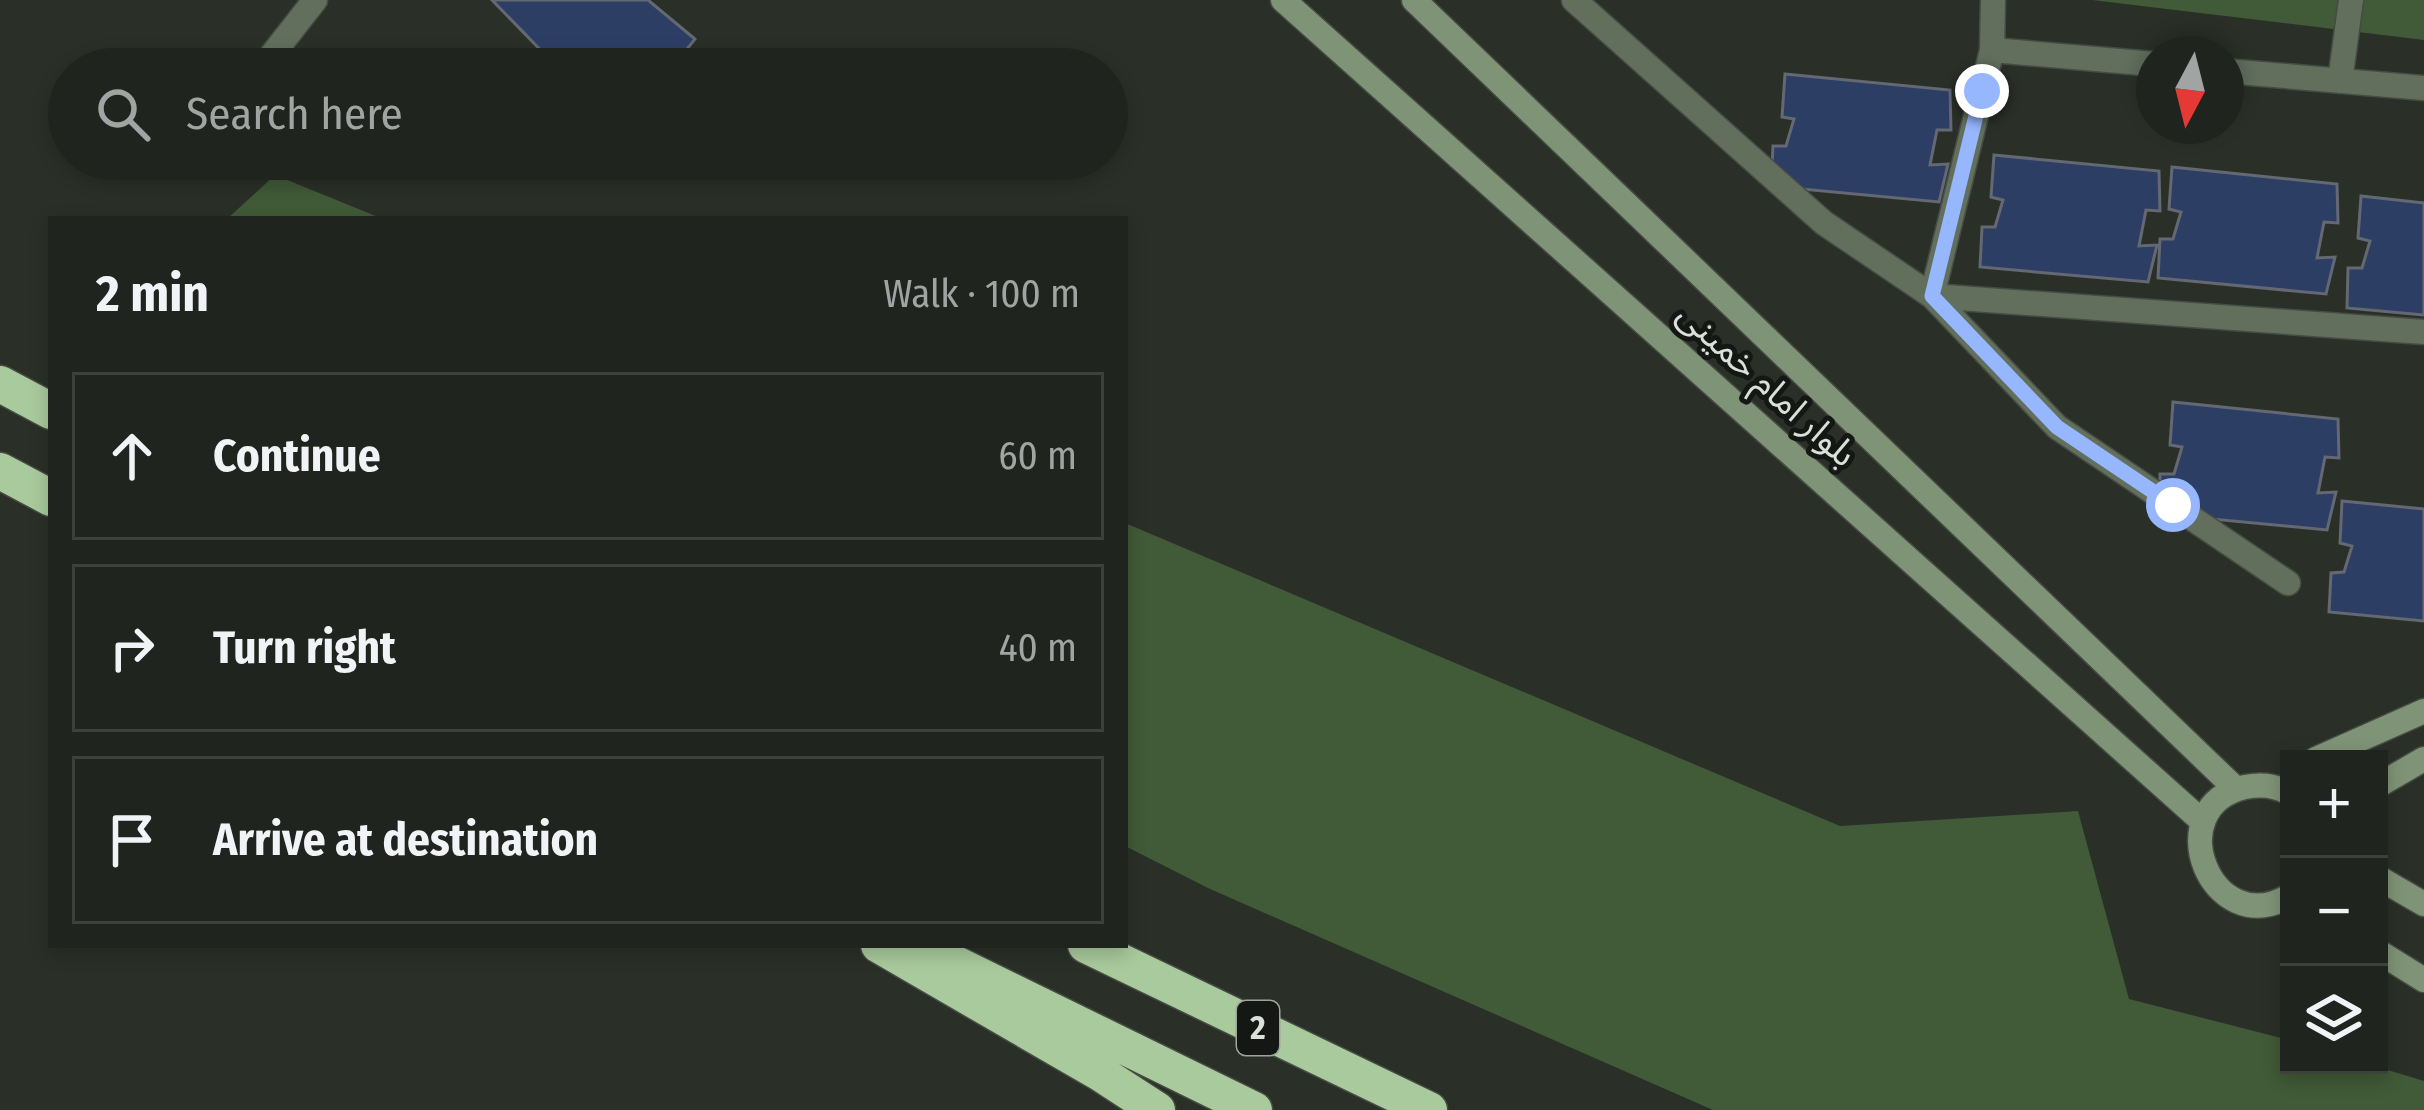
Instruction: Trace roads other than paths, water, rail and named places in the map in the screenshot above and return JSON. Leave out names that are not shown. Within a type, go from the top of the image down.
[{"type":"highway","points":[[0,384],[48,409]]},
{"type":"highway","points":[[0,471],[48,496]]},
{"type":"highway","points":[[884,948],[1157,1110]]},
{"type":"highway","name":"2","points":[[923,948],[1254,1110]]},
{"type":"highway","name":"2","points":[[1092,948],[1429,1110]]},
{"type":"main road","name":"بلوار امام خمینی","points":[[1283,0],[2203,822]]},
{"type":"main road","name":"بلوار امام خمینی","points":[[1414,0],[2248,787]]},
{"type":"main road","points":[[2336,750],[2424,711]]},
{"type":"main road","points":[[2388,780],[2424,759]]},
{"type":"main road","points":[[2280,775],[2216,802],[2203,822],[2198,845],[2216,888],[2236,901],[2259,905],[2280,901]]},
{"type":"main road","points":[[2248,787],[2280,789]]},
{"type":"main road","points":[[2388,883],[2424,904]]},
{"type":"main road","points":[[2388,958],[2424,980]]},
{"type":"street","points":[[277,48],[315,0]]},
{"type":"street","points":[[1574,0],[1824,223],[1932,296],[2057,427],[2288,583]]},
{"type":"street","points":[[1932,296],[1992,50],[1993,0]]},
{"type":"street","points":[[2340,80],[2351,0]]},
{"type":"street","points":[[1992,50],[2136,62]]},
{"type":"street","points":[[2244,72],[2424,88]]},
{"type":"street","points":[[1932,296],[2424,332]]}]
